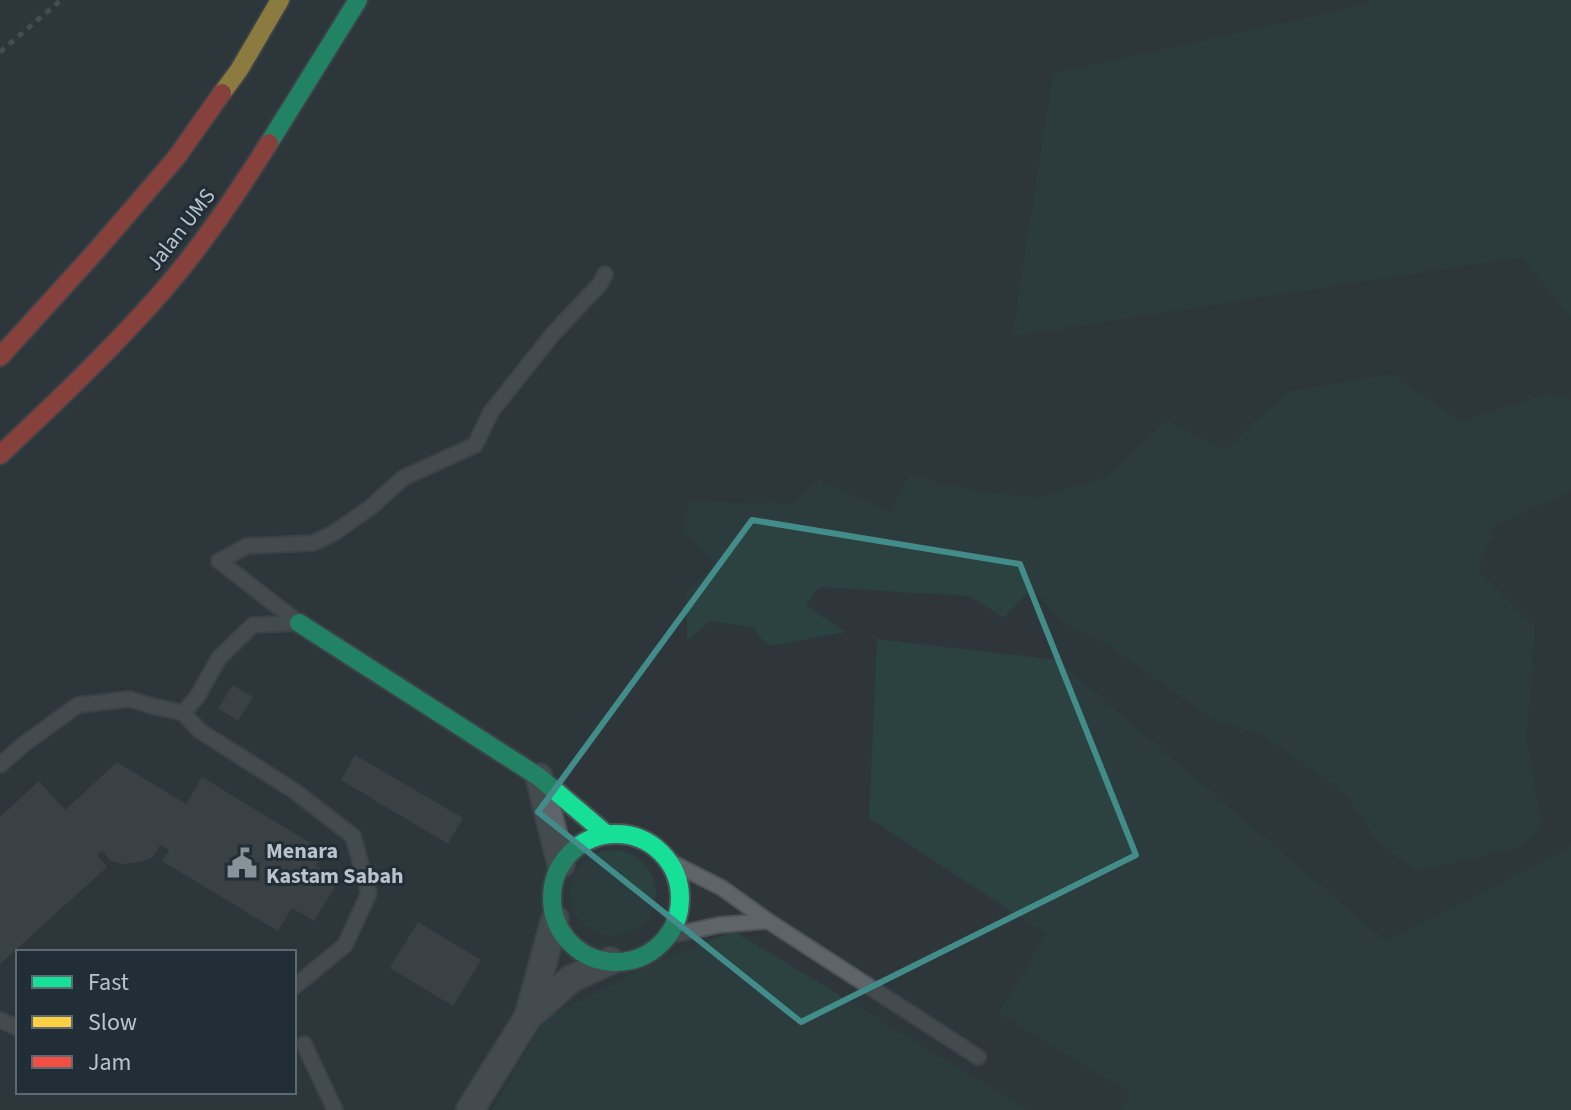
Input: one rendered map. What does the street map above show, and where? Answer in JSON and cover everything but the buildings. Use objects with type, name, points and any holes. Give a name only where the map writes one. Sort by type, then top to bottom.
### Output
[{"type":"main road","points":[[0,357],[176,158],[239,70],[280,0]]},
{"type":"main road","name":"Jalan UMS","points":[[0,455],[72,386],[161,293],[222,216],[358,0]]},
{"type":"main road","points":[[299,623],[539,777],[606,834]]},
{"type":"main road","points":[[606,834],[630,835],[651,844],[669,861],[679,885],[679,912],[668,936],[656,948],[626,961],[592,957],[576,948],[555,919],[552,901],[553,881],[561,864],[580,844],[606,834]]},
{"type":"street","points":[[539,777],[561,864]]},
{"type":"street","points":[[470,1110],[528,1017],[555,919]]},
{"type":"street","points":[[528,1017],[571,979],[610,961]]},
{"type":"lane","points":[[299,623],[219,561],[247,546],[313,543],[334,533],[371,507],[403,478],[475,445],[491,412],[553,334],[600,284],[605,274]]},
{"type":"lane","points":[[183,713],[197,697],[219,658],[253,625],[299,623]]},
{"type":"lane","points":[[0,765],[78,705],[129,699],[183,713],[200,731],[293,790],[353,836],[369,893],[345,945],[296,985]]},
{"type":"lane","points":[[669,861],[722,888],[978,1057]]},
{"type":"lane","points":[[668,936],[719,925],[768,921]]},
{"type":"lane","points":[[304,1044],[335,1110]]},
{"type":"path","points":[[0,52],[61,0]]},
{"type":"highlighted area","points":[[752,520],[1020,564],[1136,855],[801,1022],[538,812]]},
{"type":"green space","points":[[1369,0],[1571,0],[1571,320],[1522,257],[1012,336],[1053,74],[1368,4]]},
{"type":"green space","points":[[1391,374],[1461,422],[1550,393],[1571,399],[1571,491],[1495,526],[1478,572],[1535,626],[1527,739],[1542,830],[1517,847],[1417,871],[1379,843],[1348,797],[1326,779],[1263,735],[1213,719],[1108,645],[1063,623],[1032,588],[1004,618],[969,596],[819,587],[806,605],[846,632],[768,646],[752,627],[710,621],[687,641],[686,592],[716,564],[681,530],[690,501],[792,504],[819,480],[890,512],[909,476],[987,493],[1040,497],[1105,478],[1166,421],[1225,450],[1288,392]]},
{"type":"green space","points":[[877,639],[1057,660],[1385,941],[1571,847],[1571,1110],[1120,1110],[1131,1094],[999,1013],[1046,934],[869,818]]},
{"type":"green space","points":[[613,850],[637,857],[649,869],[656,893],[649,917],[637,929],[613,936],[589,929],[577,917],[570,893],[577,869],[589,857]]},
{"type":"green space","points":[[734,931],[1028,1110],[492,1110],[545,1019],[641,969]]},
{"type":"traffic: fast","points":[[269,143],[358,0]]},
{"type":"traffic: fast","points":[[299,623],[539,777],[606,834]]},
{"type":"traffic: fast","points":[[616,834],[640,839],[661,853],[675,874],[680,898],[675,922],[661,943],[640,957],[616,962],[592,957],[571,943],[557,922],[552,898],[557,874],[571,853],[592,839],[616,834]]},
{"type":"traffic: slow","points":[[222,93],[280,0]]},
{"type":"traffic: jam","points":[[0,357],[176,158],[222,93]]},
{"type":"traffic: jam","points":[[0,455],[103,356],[161,293],[218,220],[269,143]]},
{"type":"place","name":"Menara Kastam Sabah","points":[[242,863]]}]
